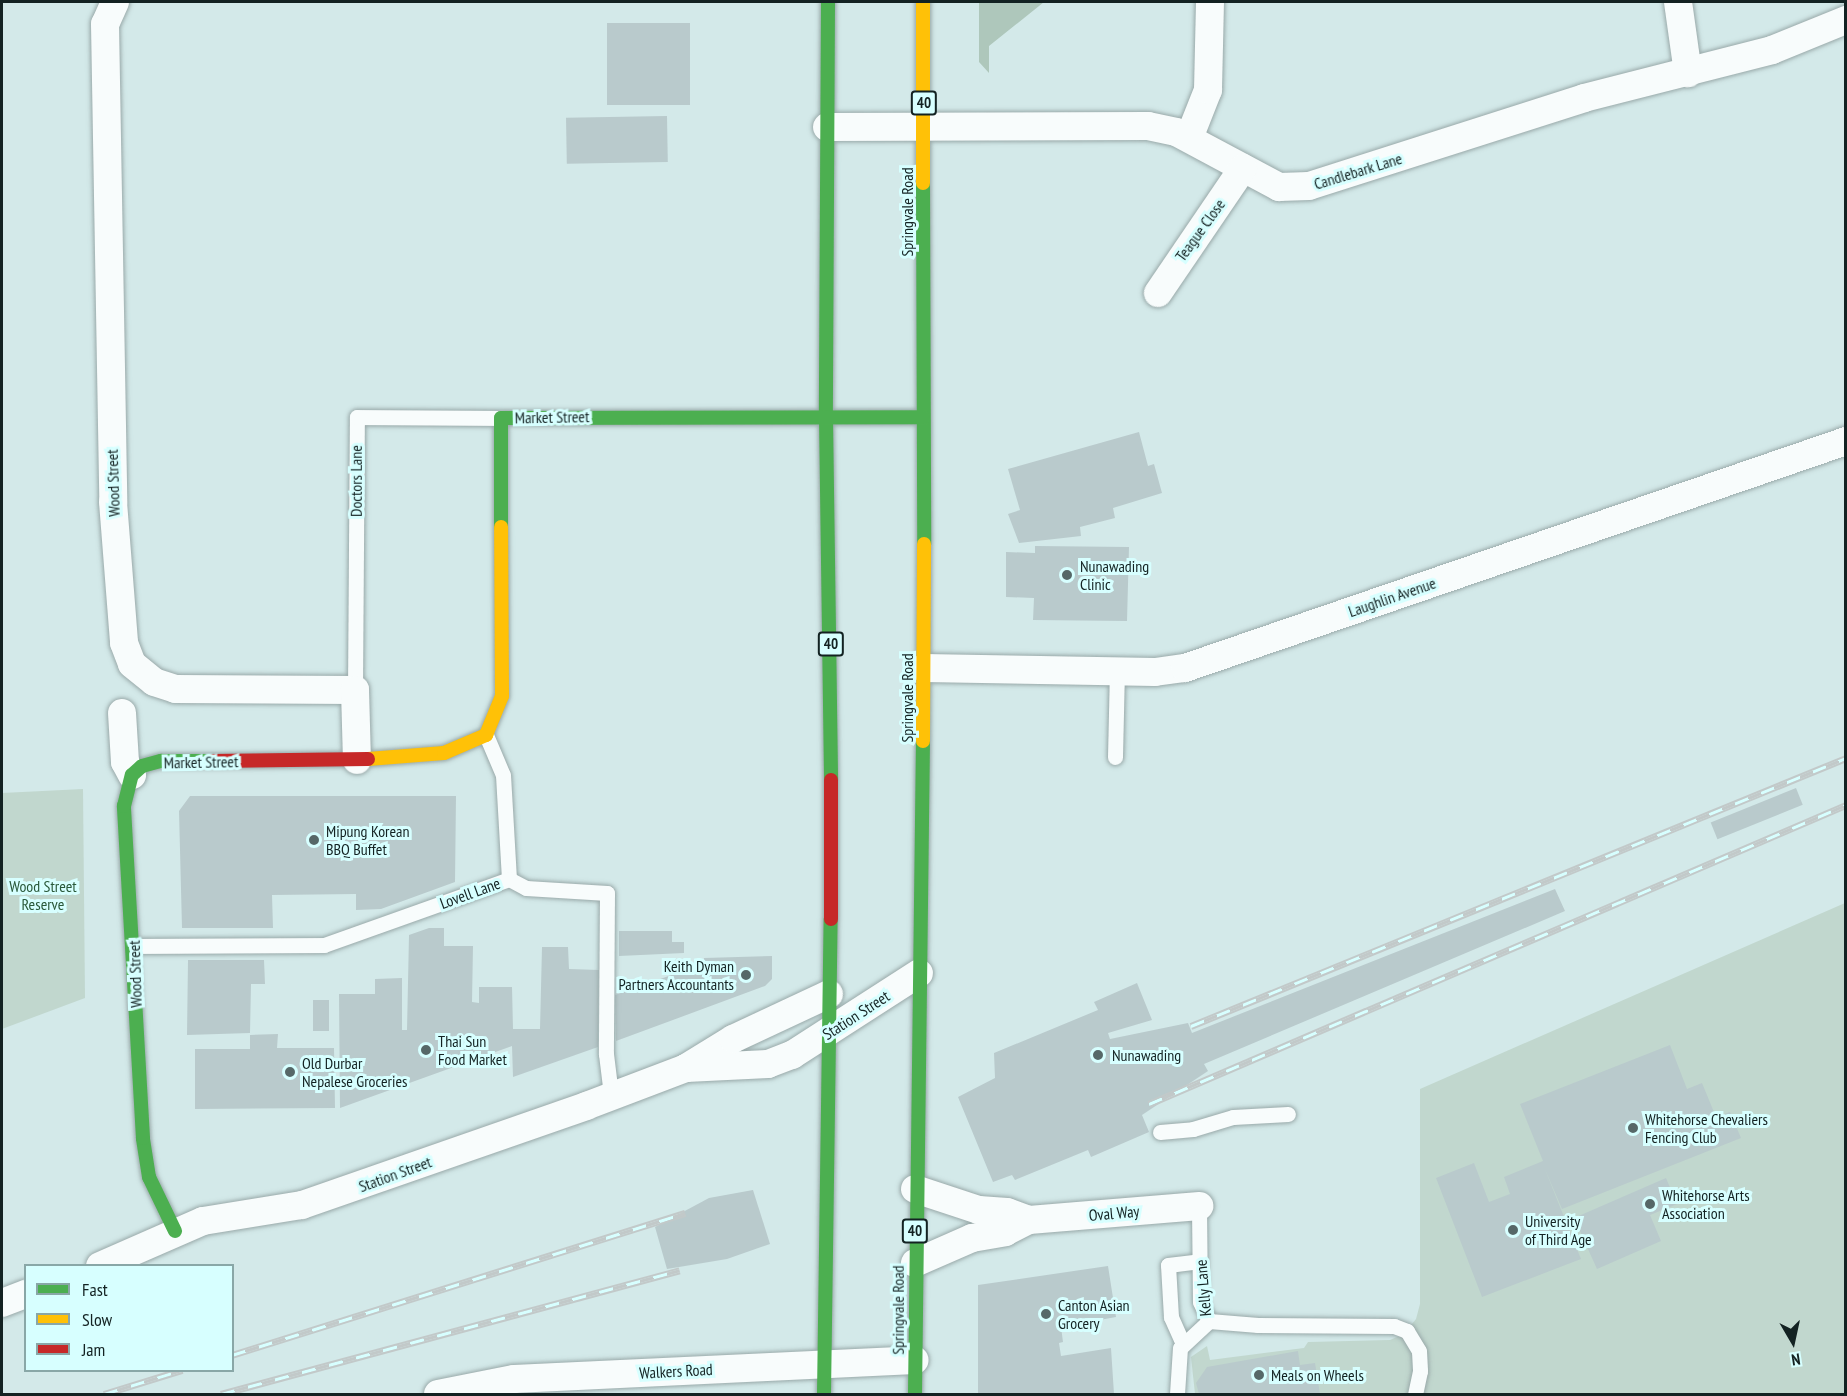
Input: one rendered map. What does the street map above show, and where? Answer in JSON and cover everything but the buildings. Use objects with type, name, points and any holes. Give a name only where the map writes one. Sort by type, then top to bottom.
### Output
[{"type":"main road","name":"40","points":[[824,1395],[832,691],[826,417],[828,2]]},
{"type":"main road","name":"Springvale Road","points":[[915,1395],[915,1189],[924,668],[922,2]]},
{"type":"main road","name":"Market Street","points":[[132,775],[142,766],[160,761],[357,760],[444,753],[486,735],[502,696],[501,418],[922,417]]},
{"type":"main road","name":"Wood Street","points":[[132,775],[124,806],[134,946],[143,1138],[148,1177],[175,1231]]},
{"type":"street","name":"Wood Street","points":[[115,2],[105,24],[105,36],[113,502],[124,643],[132,664],[154,682],[175,689],[355,690]]},
{"type":"street","points":[[1189,138],[1208,90],[1210,2]]},
{"type":"street","points":[[1678,2],[1688,73]]},
{"type":"street","name":"Candlebark Lane","points":[[827,127],[1148,126],[1189,138],[1279,186],[1309,186],[1584,98],[1772,50],[1845,20]]},
{"type":"street","name":"Teague Close","points":[[1158,293],[1244,168]]},
{"type":"street","name":"Laughlin Avenue","points":[[924,668],[1155,672],[1215,659],[1845,441]]},
{"type":"street","points":[[355,690],[357,760]]},
{"type":"street","points":[[122,713],[125,762],[132,775]]},
{"type":"street","name":"Station Street","points":[[686,1068],[768,1064],[792,1055],[919,973]]},
{"type":"street","name":"Station Street","points":[[104,1264],[175,1231],[203,1221],[302,1205],[346,1192],[686,1068],[733,1039],[829,994]]},
{"type":"street","name":"Oval Way","points":[[915,1189],[979,1210],[1007,1212],[1029,1220]]},
{"type":"street","name":"Oval Way","points":[[915,1263],[972,1238],[1005,1232],[1029,1220],[1198,1206]]},
{"type":"street","points":[[2,1303],[24,1295]]},
{"type":"street","name":"Walkers Road","points":[[452,1393],[514,1379],[915,1360]]},
{"type":"lane","name":"Doctors Lane","points":[[355,690],[357,417],[501,418]]},
{"type":"lane","points":[[1115,758],[1117,670]]},
{"type":"lane","points":[[486,735],[503,775],[509,879]]},
{"type":"lane","name":"Lovell Lane","points":[[134,946],[324,945],[509,879],[526,888],[607,893],[606,1053],[611,1095]]},
{"type":"lane","points":[[1160,1132],[1193,1129],[1233,1117],[1288,1114]]},
{"type":"lane","name":"Kelly Lane","points":[[1182,1344],[1209,1321],[1200,1302],[1198,1206]]},
{"type":"lane","points":[[1177,1395],[1176,1358],[1182,1344],[1171,1317],[1168,1265],[1200,1261]]},
{"type":"lane","points":[[1209,1321],[1246,1325],[1394,1326],[1407,1331],[1419,1351],[1420,1371],[1415,1395]]},
{"type":"green space","points":[[979,2],[1044,2],[989,46],[989,73],[979,62]]},
{"type":"green space","name":"Wood Street Reserve","points":[[83,789],[85,998],[2,1029],[2,793]]},
{"type":"green space","points":[[1845,903],[1845,1394],[1195,1394],[1191,1357],[1207,1346],[1210,1360],[1304,1348],[1308,1342],[1390,1340],[1404,1334],[1416,1319],[1420,1304],[1420,1089]]},
{"type":"railway","points":[[1191,1026],[1846,758]]},
{"type":"railway","points":[[1149,1104],[1846,805]]},
{"type":"railway","points":[[234,1354],[685,1213]]},
{"type":"railway","points":[[221,1394],[680,1270]]},
{"type":"railway","points":[[104,1394],[176,1372]]},
{"type":"traffic: fast","points":[[828,2],[826,417],[831,780]]},
{"type":"traffic: fast","points":[[923,183],[924,544]]},
{"type":"traffic: fast","points":[[501,527],[501,418],[923,417]]},
{"type":"traffic: fast","points":[[915,1394],[923,741]]},
{"type":"traffic: fast","points":[[175,1231],[149,1177],[143,1138],[124,806],[132,775],[142,766],[161,761],[213,761]]},
{"type":"traffic: fast","points":[[824,1394],[831,919]]},
{"type":"traffic: slow","points":[[923,2],[923,183]]},
{"type":"traffic: slow","points":[[368,759],[444,753],[486,735],[502,696],[501,527]]},
{"type":"traffic: slow","points":[[923,741],[924,544]]},
{"type":"traffic: jam","points":[[213,761],[368,759]]},
{"type":"traffic: jam","points":[[831,780],[831,919]]},
{"type":"place","name":"Nunawading Clinic","points":[[1067,575]]},
{"type":"place","name":"Mipung Korean BBQ Buffet","points":[[314,840]]},
{"type":"place","name":"Keith Dyman Partners Accountants","points":[[746,975]]},
{"type":"place","name":"Thai Sun Food Market","points":[[426,1050]]},
{"type":"place","name":"Nunawading","points":[[1098,1055]]},
{"type":"place","name":"Old Durbar Nepalese Groceries","points":[[290,1072]]},
{"type":"place","name":"Whitehorse Chevaliers Fencing Club","points":[[1633,1128]]},
{"type":"place","name":"Whitehorse Arts Association","points":[[1650,1204]]},
{"type":"place","name":"University of Third Age","points":[[1513,1230]]},
{"type":"place","name":"Canton Asian Grocery","points":[[1046,1314]]},
{"type":"place","name":"Meals on Wheels","points":[[1259,1375]]}]
